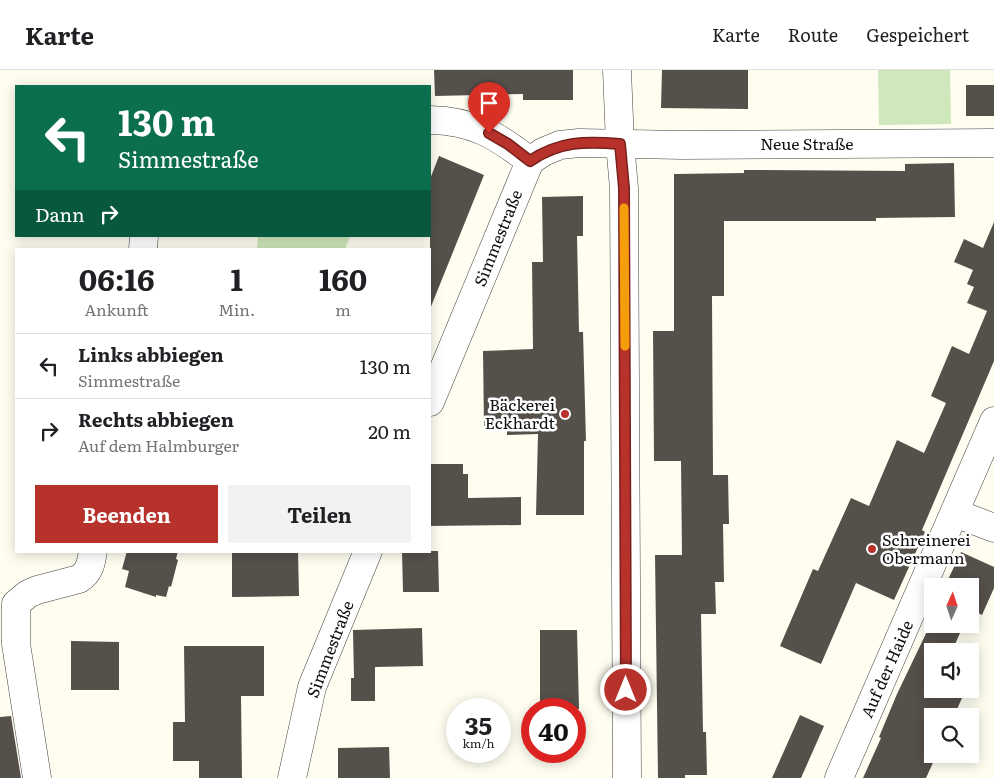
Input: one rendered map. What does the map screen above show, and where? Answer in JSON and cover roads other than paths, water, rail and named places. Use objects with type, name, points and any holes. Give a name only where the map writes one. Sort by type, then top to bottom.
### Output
[{"type":"street","points":[[616,70],[624,188],[627,778]]},
{"type":"street","points":[[431,120],[467,124],[489,133],[508,144],[530,161],[543,152],[560,145],[594,142],[620,144]]},
{"type":"street","name":"Neue Straße","points":[[620,144],[994,143]]},
{"type":"street","name":"Simmestraße","points":[[431,400],[530,161]]},
{"type":"street","name":"Auf der Haide","points":[[839,778],[994,421]]},
{"type":"street","points":[[955,513],[994,528]]},
{"type":"street","points":[[36,778],[16,644],[16,604],[28,594],[79,579],[90,569],[93,553]]},
{"type":"street","name":"Simmestraße","points":[[292,778],[312,687],[367,553]]},
{"type":"place","name":"Bäckerei Eckhardt","points":[[565,414]]},
{"type":"place","name":"Schreinerei Obermann","points":[[872,549]]}]
